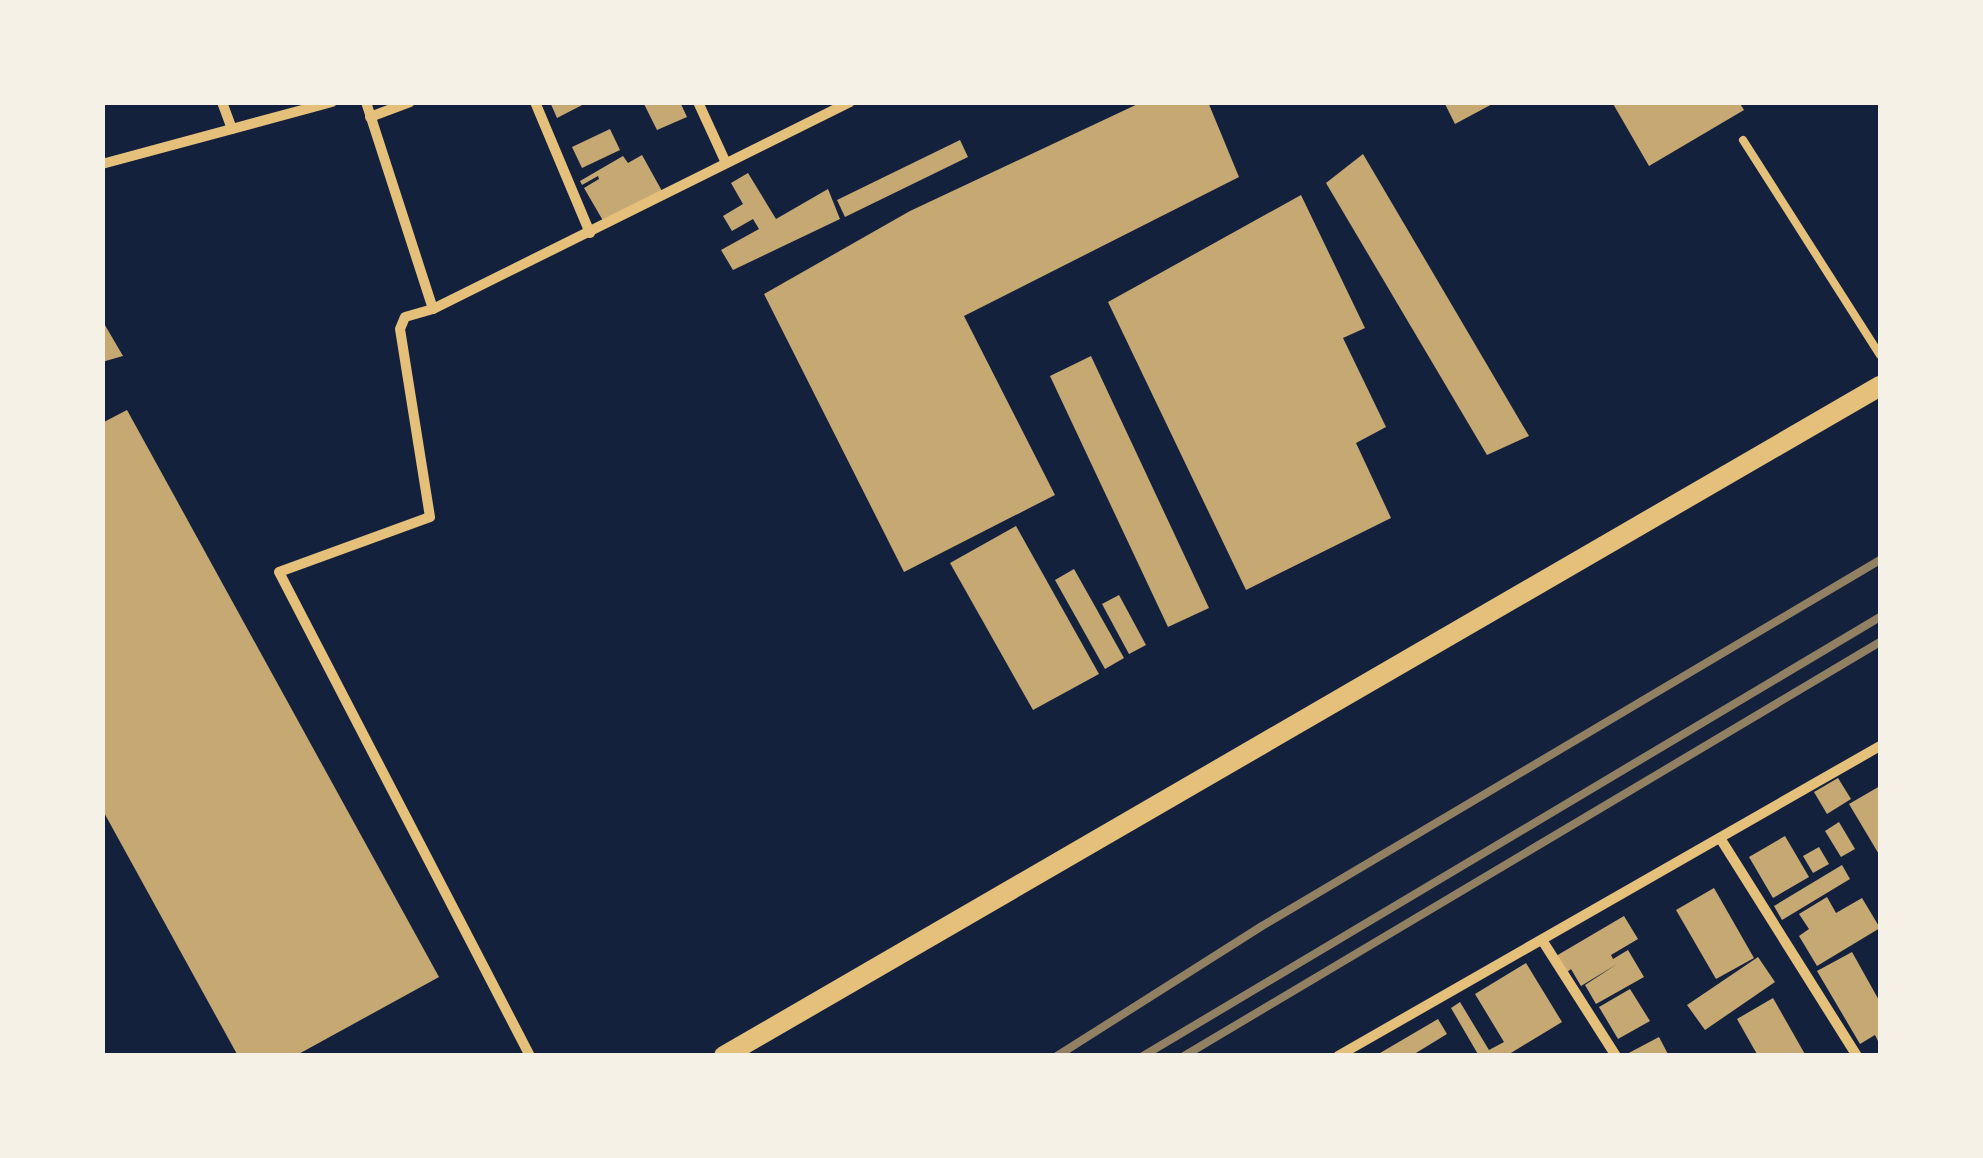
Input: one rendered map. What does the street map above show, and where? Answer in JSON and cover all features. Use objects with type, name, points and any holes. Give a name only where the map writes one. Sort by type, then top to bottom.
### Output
[{"type":"main road","points":[[724,1056],[1880,386]]},
{"type":"street","points":[[222,102],[232,129]]},
{"type":"street","points":[[102,164],[332,102]]},
{"type":"street","points":[[366,102],[433,309]]},
{"type":"street","points":[[370,117],[410,102]]},
{"type":"street","points":[[534,102],[590,232]]},
{"type":"street","points":[[698,102],[726,163]]},
{"type":"street","points":[[530,1056],[279,572],[430,517],[400,329],[404,317],[433,309],[850,102]]},
{"type":"street","points":[[1338,1056],[1359,1050],[1880,746]]},
{"type":"street","points":[[1720,838],[1857,1056]]},
{"type":"street","points":[[1542,940],[1616,1056]]},
{"type":"lane","points":[[1743,140],[1880,355]]},
{"type":"building","points":[[550,102],[588,102],[557,118]]},
{"type":"building","points":[[643,102],[680,102],[687,117],[657,130]]},
{"type":"building","points":[[1142,102],[1208,102],[1239,177],[964,316],[1055,495],[904,572],[764,294],[910,211]]},
{"type":"building","points":[[1444,102],[1496,102],[1455,124]]},
{"type":"building","points":[[1612,102],[1739,102],[1744,110],[1649,166]]},
{"type":"building","points":[[610,129],[620,150],[582,168],[572,147]]},
{"type":"building","points":[[960,140],[968,157],[845,217],[837,200]]},
{"type":"building","points":[[1363,154],[1529,436],[1487,455],[1326,183]]},
{"type":"building","points":[[642,155],[662,191],[605,224],[584,188],[598,176],[582,185],[580,181],[623,156],[628,163]]},
{"type":"building","points":[[748,173],[776,219],[828,189],[840,219],[733,270],[721,250],[759,229],[753,219],[732,231],[723,216],[743,204],[731,183]]},
{"type":"building","points":[[1301,195],[1365,328],[1343,338],[1386,427],[1356,443],[1391,518],[1246,590],[1108,302]]},
{"type":"building","points":[[102,320],[123,356],[102,362]]},
{"type":"building","points":[[1091,356],[1209,608],[1168,627],[1050,376]]},
{"type":"building","points":[[127,410],[439,977],[295,1056],[238,1056],[102,809],[102,423]]},
{"type":"building","points":[[1016,526],[1099,674],[1033,710],[950,563]]},
{"type":"building","points":[[1074,569],[1124,658],[1105,669],[1055,580]]},
{"type":"building","points":[[1119,595],[1146,645],[1129,654],[1102,604]]},
{"type":"building","points":[[1838,778],[1851,799],[1827,814],[1814,792]]},
{"type":"building","points":[[1880,786],[1880,856],[1849,804]]},
{"type":"building","points":[[1839,822],[1855,849],[1841,857],[1825,831]]},
{"type":"building","points":[[1785,836],[1809,877],[1773,898],[1749,857]]},
{"type":"building","points":[[1819,847],[1829,864],[1813,873],[1803,856]]},
{"type":"building","points":[[1842,865],[1850,879],[1782,920],[1774,906]]},
{"type":"building","points":[[1714,888],[1754,958],[1716,979],[1676,910]]},
{"type":"building","points":[[1827,897],[1836,913],[1862,898],[1880,928],[1817,966],[1799,936],[1809,929],[1799,914]]},
{"type":"building","points":[[1624,916],[1638,939],[1611,955],[1613,959],[1628,950],[1644,977],[1596,1004],[1585,985],[1617,964],[1581,986],[1571,969],[1566,973],[1556,956]]},
{"type":"building","points":[[1852,952],[1880,1002],[1880,1045],[1875,1035],[1860,1044],[1817,971]]},
{"type":"building","points":[[1758,957],[1775,982],[1705,1030],[1687,1005]]},
{"type":"building","points":[[1526,963],[1562,1022],[1506,1056],[1479,1056],[1451,1008],[1460,1002],[1489,1050],[1504,1042],[1475,994]]},
{"type":"building","points":[[1630,989],[1650,1021],[1618,1039],[1599,1007]]},
{"type":"building","points":[[1773,998],[1806,1056],[1758,1056],[1737,1019]]},
{"type":"building","points":[[1438,1019],[1447,1034],[1411,1056],[1381,1056],[1380,1053]]},
{"type":"building","points":[[1659,1037],[1669,1056],[1623,1056]]},
{"type":"railway","points":[[1057,1056],[1262,926],[1880,560]]},
{"type":"railway","points":[[1143,1056],[1880,617]]},
{"type":"railway","points":[[1184,1056],[1880,642]]}]
